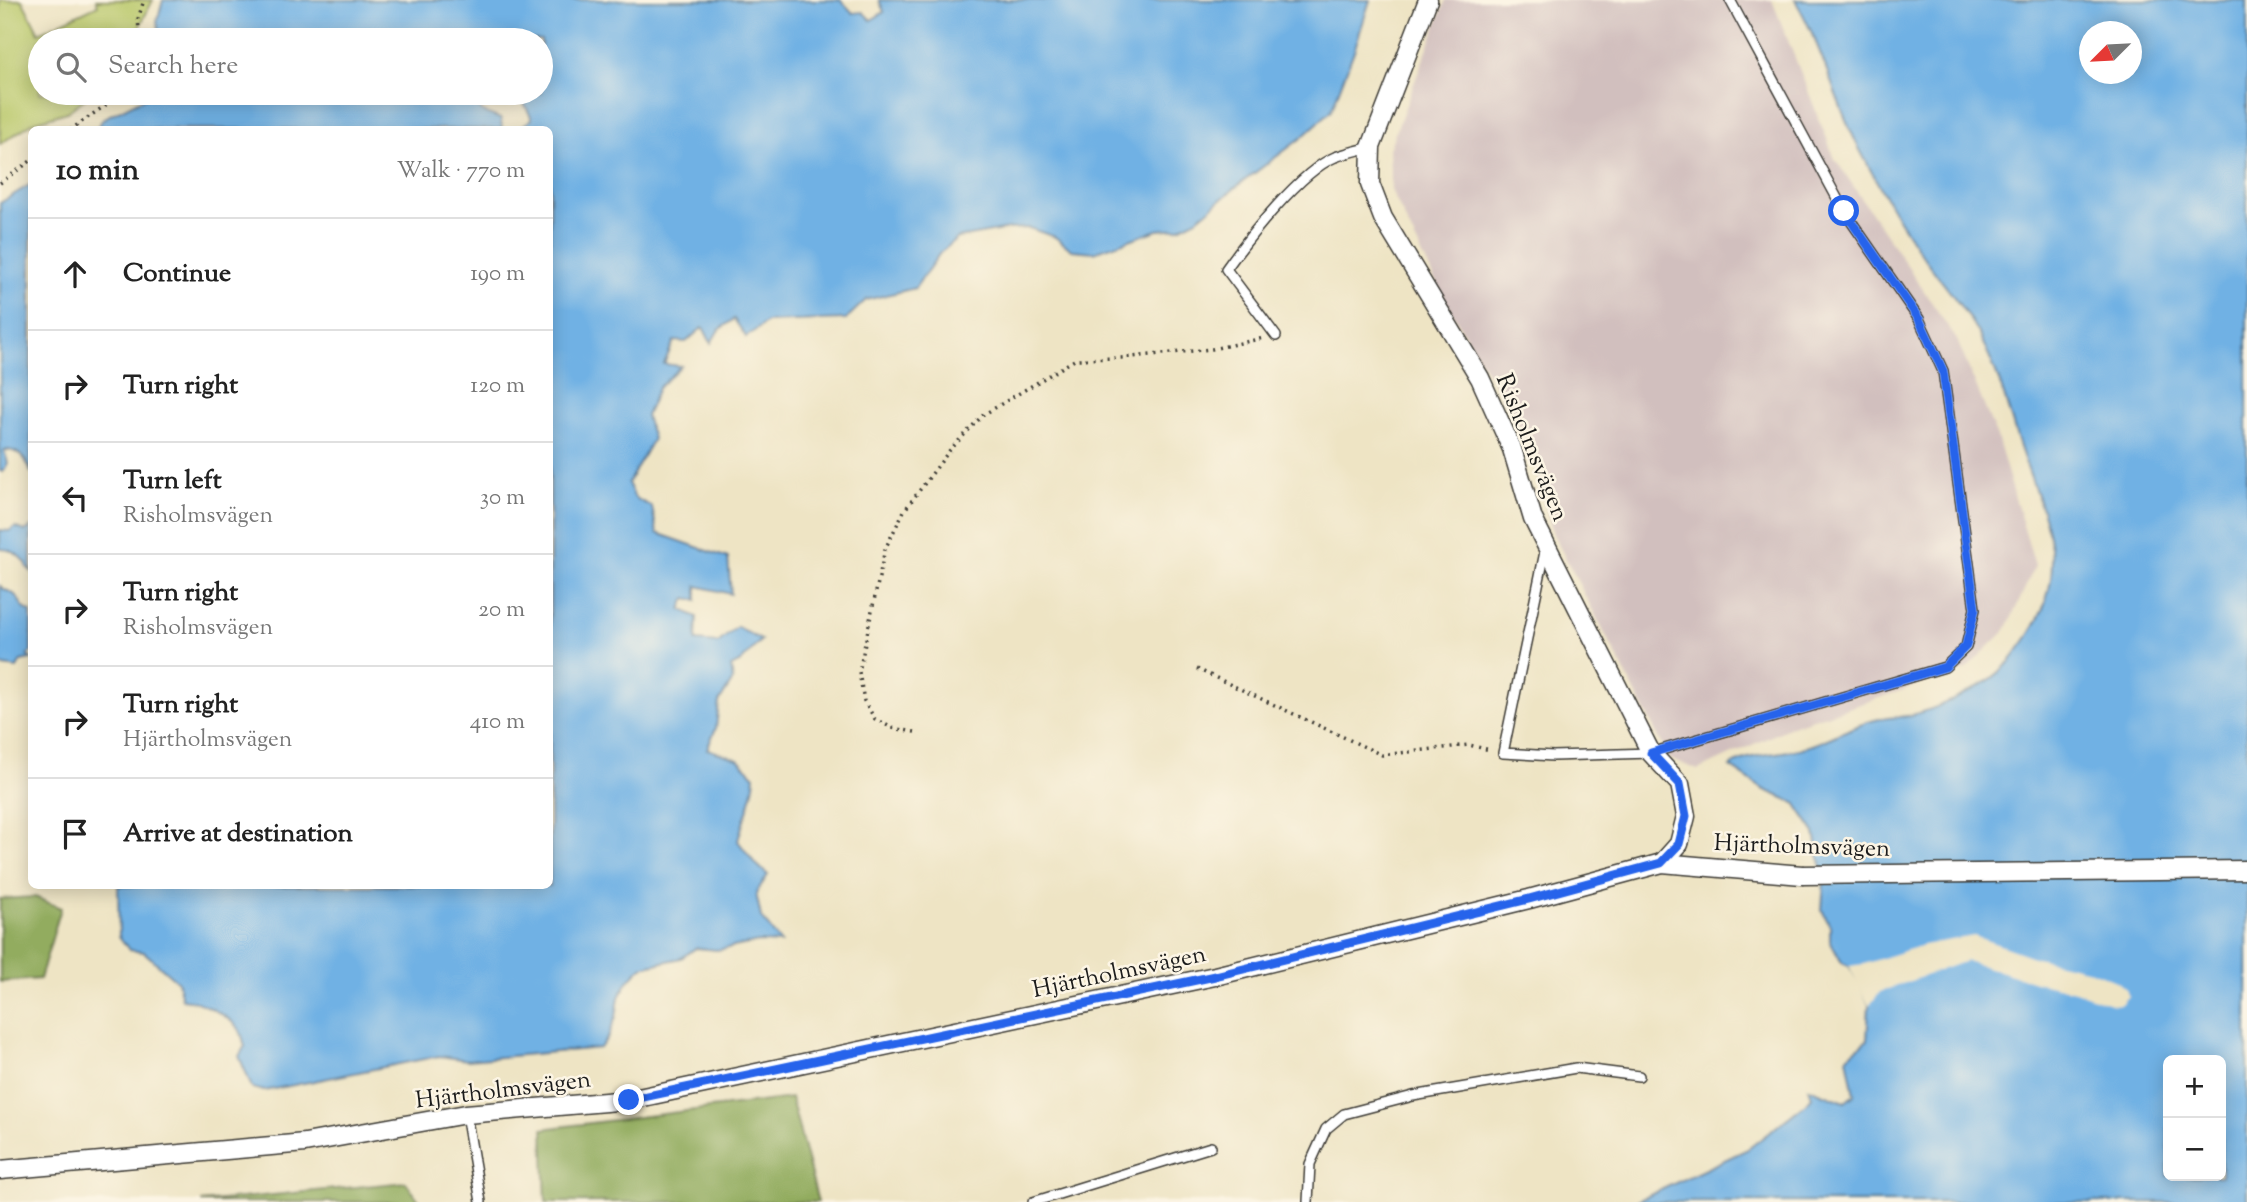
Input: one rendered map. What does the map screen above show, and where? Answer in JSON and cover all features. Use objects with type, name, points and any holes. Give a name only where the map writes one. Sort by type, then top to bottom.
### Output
[{"type":"street","name":"Risholmsvägen","points":[[1428,0],[1371,147],[1370,184],[1383,218],[1480,378],[1512,449],[1533,519],[1651,753],[1680,784],[1686,816],[1679,844],[1661,863]]},
{"type":"street","name":"Hjärtholmsvägen","points":[[0,1170],[305,1143],[466,1114],[642,1097],[1215,976],[1529,899],[1661,863],[1802,875],[2247,870]]},
{"type":"lane","points":[[1546,545],[1503,752],[1553,757],[1651,753],[1945,667],[1966,646],[1975,609],[1943,371],[1919,319],[1844,211],[1730,0]]},
{"type":"lane","points":[[1276,336],[1226,269],[1247,239],[1305,178],[1333,158],[1371,147]]},
{"type":"lane","points":[[1308,1202],[1310,1164],[1326,1129],[1343,1114],[1413,1097],[1576,1068],[1639,1076]]},
{"type":"lane","points":[[466,1114],[481,1199]]},
{"type":"lane","points":[[1033,1202],[1211,1147]]},
{"type":"path","points":[[139,28],[138,19],[144,0]]},
{"type":"path","points":[[76,126],[106,105]]},
{"type":"path","points":[[0,183],[28,163]]},
{"type":"path","points":[[915,732],[892,728],[875,719],[864,701],[859,671],[885,549],[904,511],[949,451],[983,415],[1043,376],[1076,359],[1121,359],[1212,349],[1276,336]]},
{"type":"path","points":[[1198,670],[1382,755],[1469,745],[1503,752]]},
{"type":"shaded area","points":[[1446,0],[1772,0],[1835,159],[1957,340],[1997,437],[2035,566],[2006,630],[1965,670],[1795,725],[1698,770],[1670,759],[1553,534],[1527,440],[1445,301],[1391,190],[1389,149]]},
{"type":"green space","points":[[0,0],[22,0],[36,28],[28,28],[28,105],[77,105],[67,112],[34,122],[0,144]]},
{"type":"green space","points":[[96,0],[153,0],[139,28],[50,28],[98,5]]},
{"type":"green space","points":[[35,897],[61,908],[40,979],[0,982],[0,899]]},
{"type":"green space","points":[[791,1098],[818,1202],[546,1202],[543,1129]]},
{"type":"green space","points":[[406,1182],[420,1202],[201,1202]]},
{"type":"water","points":[[163,0],[841,0],[853,13],[863,12],[871,20],[884,12],[879,0],[1370,0],[1331,111],[1300,139],[1197,219],[1179,228],[1158,230],[1094,252],[1072,250],[1055,237],[1029,228],[958,238],[940,253],[915,288],[866,300],[846,319],[767,322],[746,337],[734,319],[718,331],[711,343],[703,327],[686,342],[674,341],[664,364],[681,366],[658,388],[646,416],[653,439],[628,483],[635,498],[652,507],[657,533],[728,558],[731,594],[697,586],[697,600],[686,598],[681,609],[697,617],[696,641],[718,643],[737,627],[761,640],[741,662],[731,667],[733,680],[719,702],[716,728],[707,749],[738,759],[755,776],[753,793],[738,841],[768,875],[756,893],[761,917],[781,943],[759,942],[717,950],[696,948],[681,958],[642,967],[629,980],[619,997],[616,1017],[600,1048],[468,1060],[439,1056],[264,1091],[252,1088],[239,1056],[245,1046],[240,1031],[234,1024],[205,1005],[182,999],[178,982],[144,952],[129,950],[119,936],[118,889],[553,889],[553,126],[522,126],[532,119],[525,105],[553,105],[553,28],[158,28],[157,22]]},
{"type":"water","points":[[1795,0],[2247,0],[2247,1202],[1635,1202],[1748,1149],[1808,1102],[1812,1097],[1809,1088],[1845,1102],[1854,1095],[1847,1057],[1867,1040],[1869,1005],[1860,984],[1849,966],[1842,963],[1830,941],[1830,926],[1822,910],[1824,880],[1815,833],[1795,803],[1763,789],[1730,767],[1755,756],[1806,747],[1875,720],[1922,712],[1971,691],[2000,671],[2020,649],[2042,611],[2050,586],[2052,562],[2044,516],[1989,355],[1968,317],[1913,242],[1872,173],[1843,113]]},
{"type":"water","points":[[130,105],[477,105],[483,112],[501,119],[502,126],[98,126],[104,118]]},
{"type":"water","points":[[28,186],[28,466],[22,456],[14,451],[4,450],[8,463],[3,472],[0,471],[0,203]]},
{"type":"water","points":[[15,527],[25,531],[28,529],[28,568],[15,553],[0,549],[0,530],[9,531]]},
{"type":"water","points":[[0,586],[13,593],[28,610],[28,660],[21,661],[17,668],[3,666],[0,662]]},
{"type":"pier","points":[[1974,936],[2036,958],[2086,969],[2118,982],[2126,989],[2128,996],[2121,1004],[2113,1005],[2075,991],[1966,961],[1880,992],[1869,1006],[1849,966],[1864,964],[1923,945]]},
{"type":"route","points":[[629,1100],[1215,976],[1529,899],[1661,863],[1679,844],[1686,816],[1680,784],[1651,753],[1945,667],[1966,646],[1975,609],[1943,371],[1919,319],[1844,211]]}]
